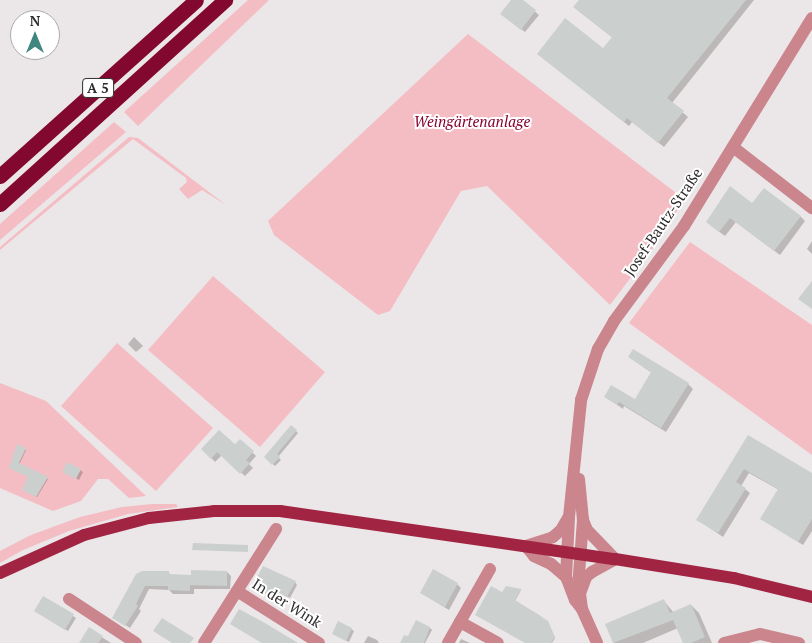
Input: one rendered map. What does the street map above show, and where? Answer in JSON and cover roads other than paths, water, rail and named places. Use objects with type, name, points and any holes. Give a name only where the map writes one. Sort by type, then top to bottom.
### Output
[{"type":"highway","name":"A 5","points":[[0,176],[196,0]]},
{"type":"highway","name":"A 5","points":[[0,204],[226,0]]},
{"type":"main road","points":[[0,572],[84,535],[149,518],[214,510],[280,510],[734,578],[812,597]]},
{"type":"street","name":"Josef-Bautz-Straße","points":[[582,609],[569,517],[577,457],[581,400],[598,349],[614,321],[684,226],[812,18]]},
{"type":"street","points":[[732,147],[812,208]]},
{"type":"street","name":"Josef-Bautz-Straße","points":[[577,457],[583,520],[587,530],[615,559]]},
{"type":"street","points":[[566,577],[551,564],[534,556],[526,546],[553,537],[561,530],[569,517]]},
{"type":"street","name":"Josef-Bautz-Straße","points":[[583,520],[575,553],[566,577],[575,600],[582,609],[597,643]]},
{"type":"street","points":[[204,643],[276,529]]},
{"type":"street","points":[[580,593],[586,577],[600,566],[615,559]]},
{"type":"street","points":[[448,643],[490,569]]},
{"type":"street","name":"In der Wink","points":[[237,591],[319,643]]},
{"type":"street","points":[[70,599],[136,643]]},
{"type":"street","points":[[460,622],[498,643]]},
{"type":"street","points":[[724,643],[760,634],[799,643]]},
{"type":"park label","name":"Weingärtenanlage","points":[[472,122]]}]
